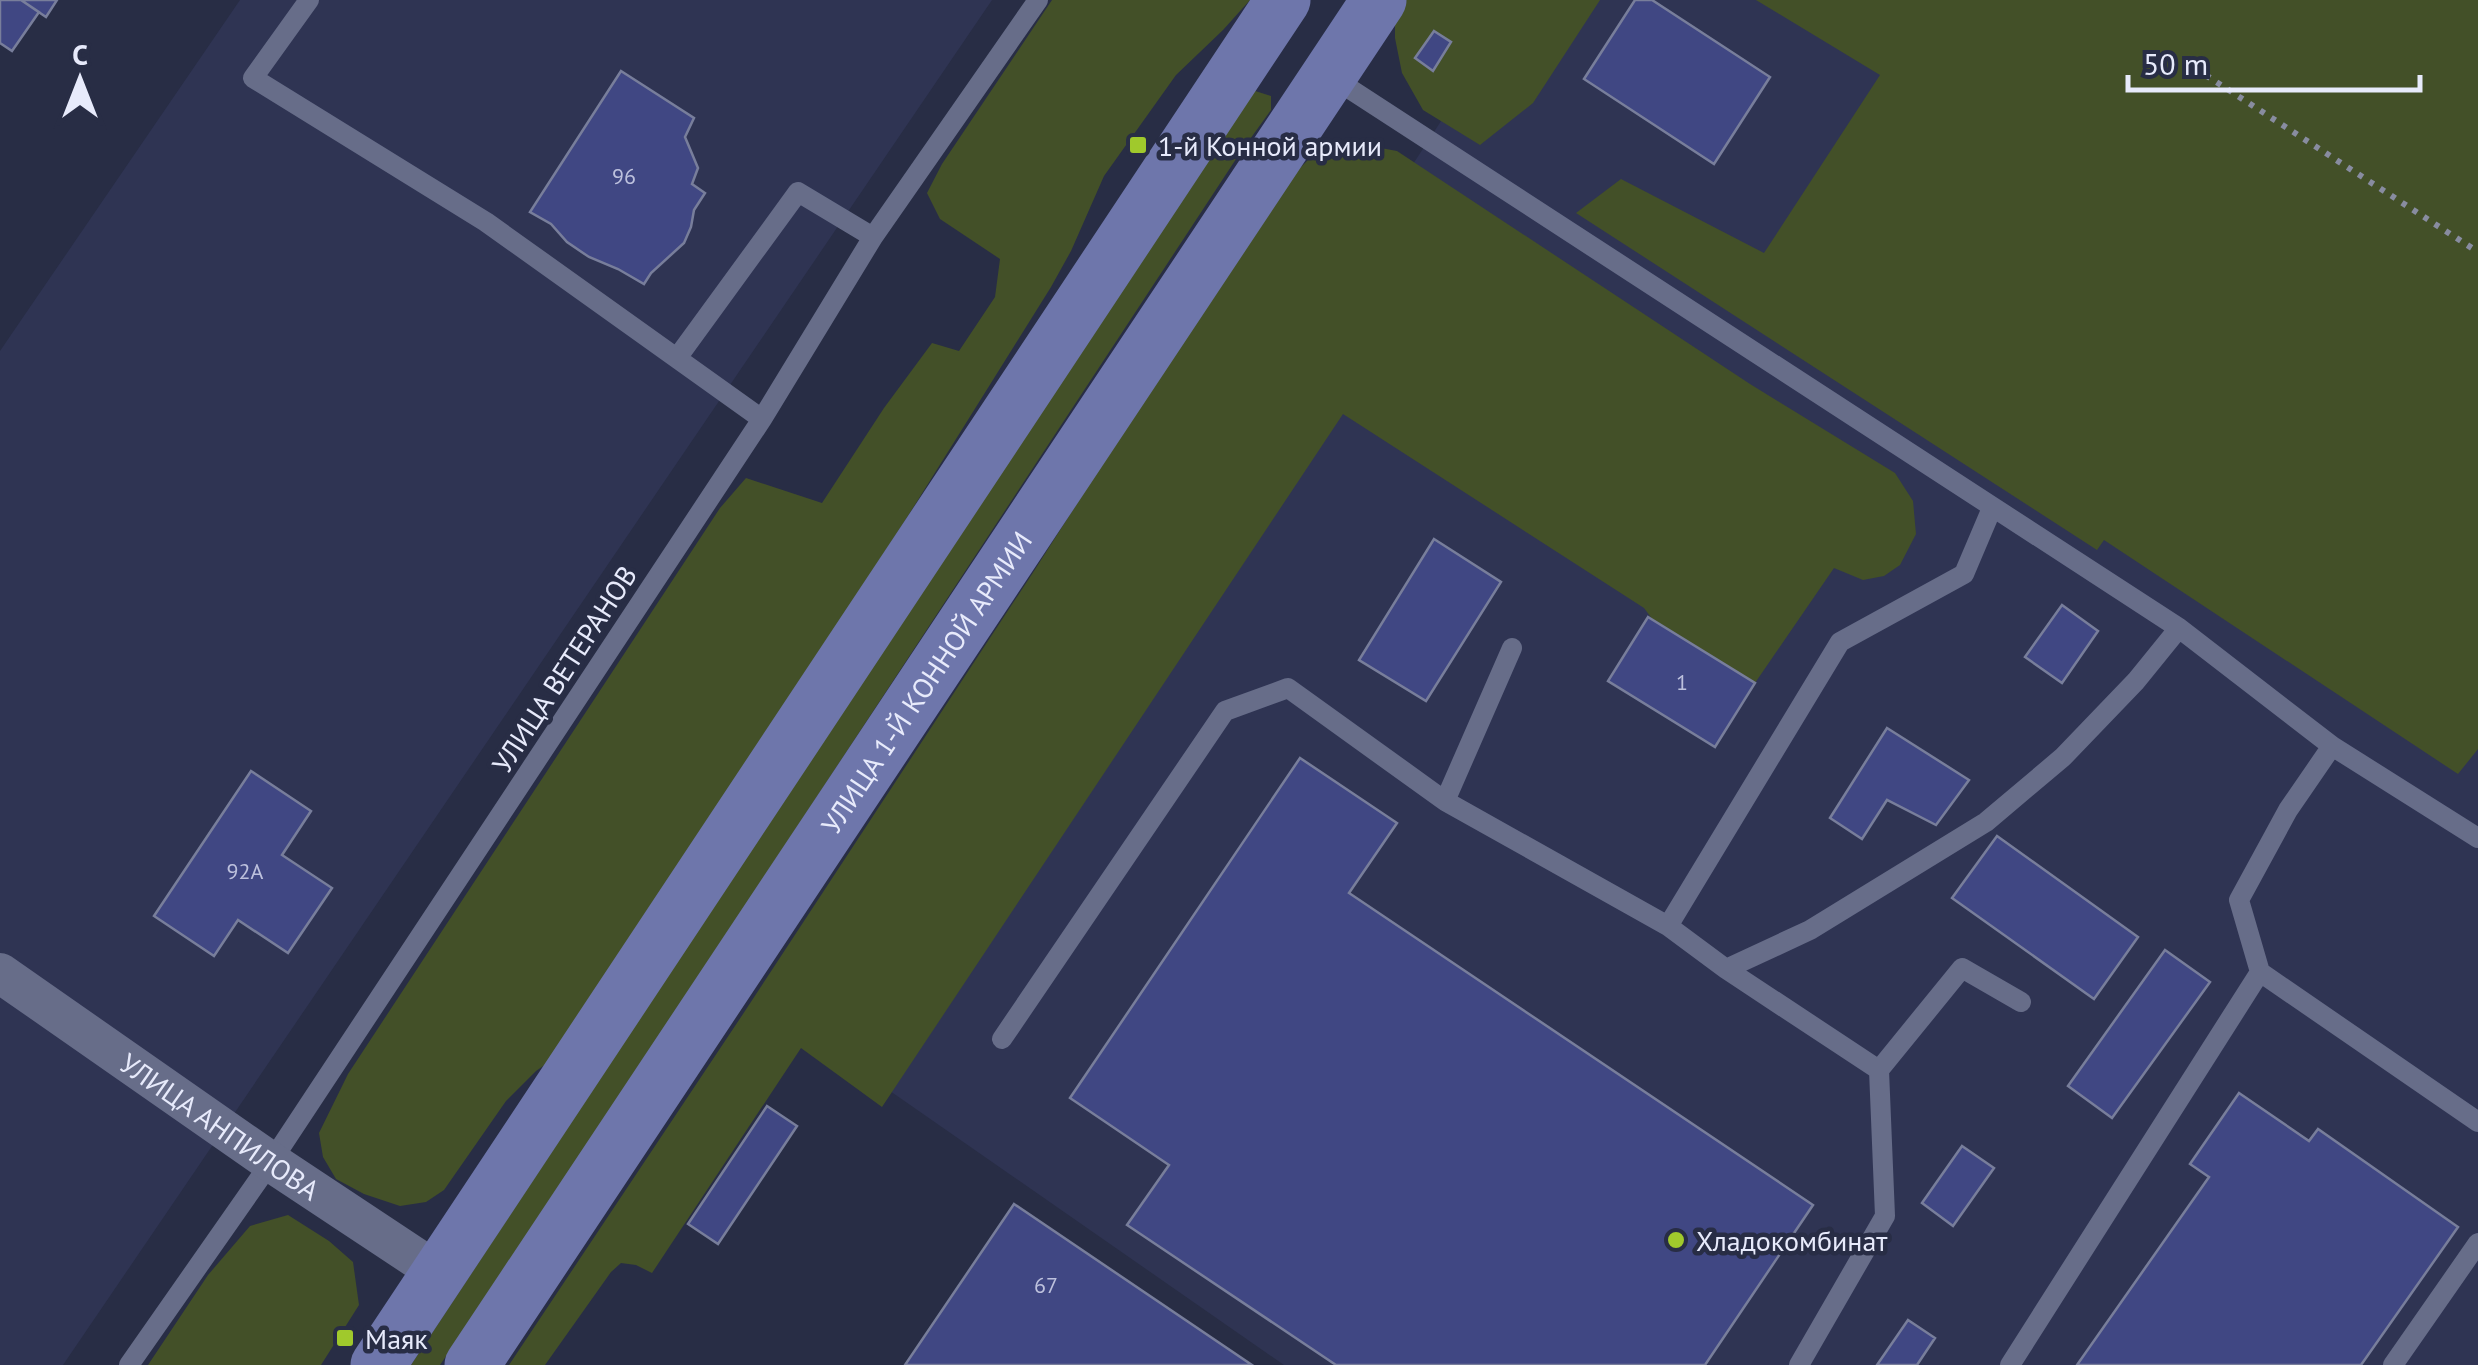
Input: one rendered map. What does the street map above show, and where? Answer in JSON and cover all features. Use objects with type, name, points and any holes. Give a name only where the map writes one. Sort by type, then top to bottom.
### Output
[{"type":"main road","name":"УЛИЦА 1-Й КОННОЙ АРМИИ","points":[[472,1365],[1379,0]]},
{"type":"main road","points":[[378,1365],[1272,16],[1328,75]]},
{"type":"street","name":"УЛИЦА АНПИЛОВА","points":[[0,973],[270,1162],[440,1274]]},
{"type":"lane","points":[[309,0],[253,78],[486,222],[762,419]]},
{"type":"lane","name":"УЛИЦА ВЕТЕРАНОВ","points":[[129,1365],[270,1162],[762,419],[874,237],[1038,0]]},
{"type":"lane","points":[[1328,75],[2180,628],[2332,746],[2478,838]]},
{"type":"lane","points":[[677,358],[798,192],[874,237]]},
{"type":"lane","points":[[1668,926],[1840,642],[1964,574],[1992,508]]},
{"type":"lane","points":[[1726,969],[1810,930],[1986,822],[2063,757],[2136,681],[2180,628]]},
{"type":"lane","points":[[1445,801],[1512,648]]},
{"type":"lane","points":[[1002,1038],[1225,712],[1288,688],[1445,801],[1668,926],[1879,1070]]},
{"type":"lane","points":[[2332,746],[2288,810],[2239,900],[2260,972],[2478,1122]]},
{"type":"lane","points":[[1799,1365],[1885,1216],[1879,1070],[1962,968],[2021,1002]]},
{"type":"lane","points":[[2010,1365],[2260,972]]},
{"type":"lane","points":[[2394,1365],[2478,1243]]},
{"type":"path","points":[[2184,61],[2478,252]]},
{"type":"shaded area","points":[[240,0],[992,0],[63,1365],[0,1365],[0,351]]},
{"type":"shaded area","name":"Хладокомбинат","points":[[1520,0],[2478,0],[2478,1365],[1284,1365],[834,1052]]},
{"type":"green space","points":[[1052,0],[1250,0],[1176,75],[1104,176],[1051,287],[906,519],[559,1055],[506,1101],[444,1190],[426,1202],[400,1206],[336,1179],[323,1157],[319,1133],[348,1074],[720,508],[746,478],[822,503],[932,343],[959,351],[995,297],[1000,259],[940,219],[927,193],[942,164]]},
{"type":"green space","points":[[1406,0],[1600,0],[1533,103],[1480,145],[1423,110],[1402,73],[1395,20]]},
{"type":"green space","points":[[1756,0],[2478,0],[2478,749],[2458,774],[2104,540],[2097,550],[1576,213],[1621,179],[1764,253],[1880,75]]},
{"type":"green space","points":[[1252,90],[1271,96],[1271,110],[517,1253],[440,1365],[411,1365]]},
{"type":"green space","points":[[1370,146],[1397,151],[1750,384],[1895,473],[1913,501],[1916,534],[1900,565],[1884,576],[1863,580],[1834,568],[1755,683],[1653,620],[1644,608],[1343,414],[882,1107],[801,1048],[652,1273],[621,1263],[545,1365],[509,1365],[1034,571],[1250,232],[1293,175],[1316,152]]},
{"type":"green space","points":[[288,1215],[353,1262],[359,1305],[321,1365],[148,1365],[208,1275],[250,1226]]},
{"type":"building","points":[[0,0],[21,0],[39,12],[12,51],[0,43]]},
{"type":"building","points":[[21,0],[57,0],[46,17]]},
{"type":"building","points":[[1635,0],[1652,0],[1770,77],[1714,164],[1584,79]]},
{"type":"building","points":[[1434,31],[1451,42],[1433,71],[1415,58]]},
{"type":"building","points":[[621,71],[694,118],[685,137],[698,168],[692,184],[705,193],[694,210],[684,243],[644,284],[589,257],[567,242],[551,224],[530,212]]},
{"type":"building","points":[[1434,539],[1501,582],[1426,701],[1359,660]]},
{"type":"building","points":[[2062,605],[2098,631],[2062,683],[2025,657]]},
{"type":"building","points":[[1648,617],[1755,683],[1715,747],[1608,681]]},
{"type":"building","points":[[1887,728],[1969,780],[1936,825],[1887,800],[1862,839],[1830,818]]},
{"type":"building","points":[[1300,758],[1397,823],[1349,893],[1813,1205],[1705,1365],[1336,1365],[1127,1225],[1169,1165],[1070,1098]]},
{"type":"building","points":[[251,771],[311,811],[282,855],[332,888],[288,953],[238,920],[214,956],[154,916]]},
{"type":"building","points":[[1997,836],[2138,937],[2094,999],[1952,898]]},
{"type":"building","points":[[2165,950],[2210,982],[2112,1118],[2068,1086]]},
{"type":"building","points":[[2239,1093],[2309,1141],[2318,1129],[2458,1227],[2361,1365],[2077,1365],[2209,1177],[2190,1164]]},
{"type":"building","points":[[767,1106],[797,1126],[718,1244],[688,1224]]},
{"type":"building","points":[[1962,1146],[1994,1168],[1953,1226],[1922,1203]]},
{"type":"building","points":[[1014,1204],[1252,1365],[905,1365]]},
{"type":"building","points":[[1908,1320],[1935,1338],[1917,1365],[1877,1365]]},
{"type":"place","name":"1-й Конной армии","points":[[1138,145]]},
{"type":"place","name":"Хладокомбинат","points":[[1676,1240]]},
{"type":"place","name":"Маяк","points":[[345,1338]]}]
